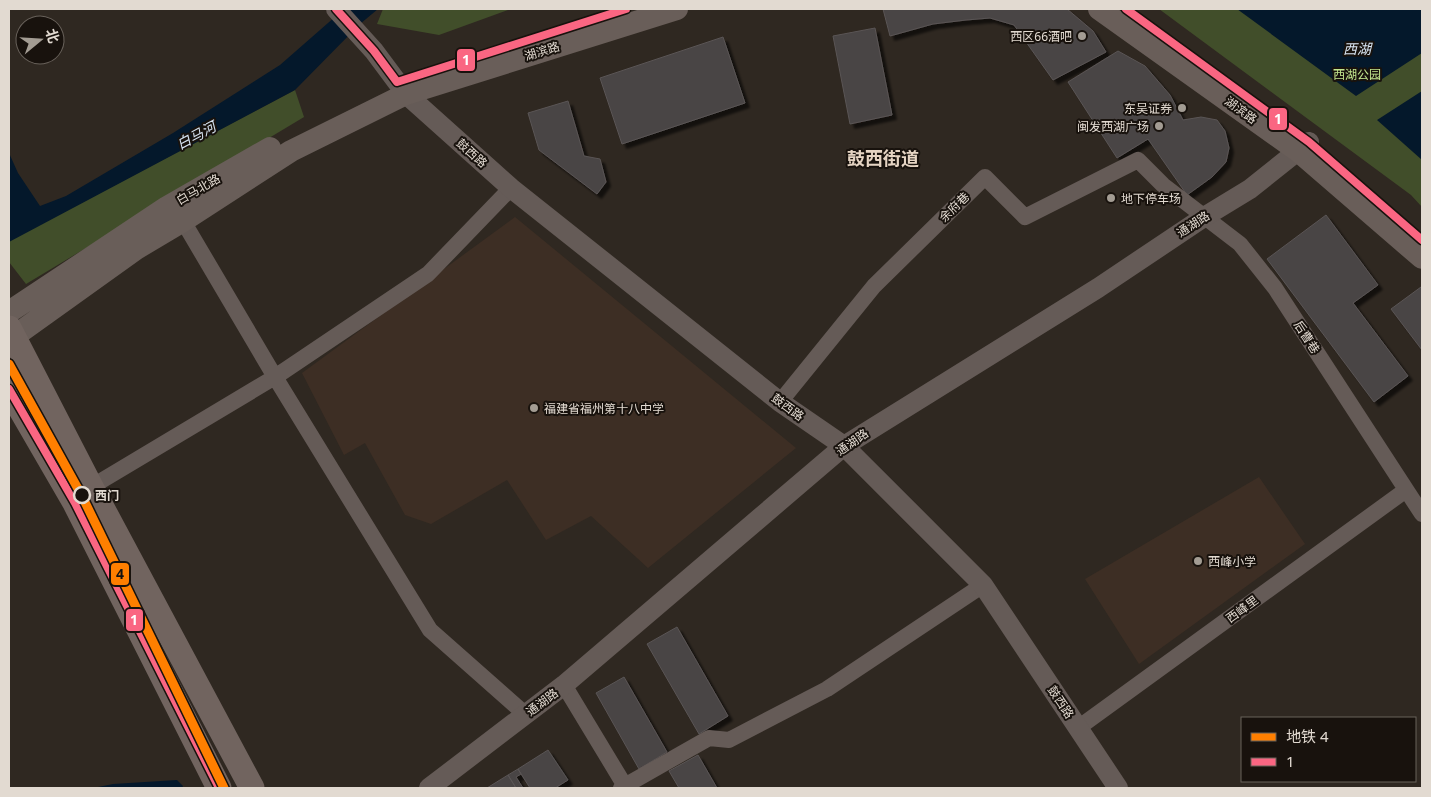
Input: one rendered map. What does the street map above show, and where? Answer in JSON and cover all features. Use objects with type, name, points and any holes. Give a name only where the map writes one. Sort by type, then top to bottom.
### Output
[{"type":"main road","name":"湖滨路","points":[[401,88],[626,9]]},
{"type":"main road","name":"湖滨路","points":[[401,88],[677,9]]},
{"type":"main road","name":"湖滨路","points":[[1099,9],[1304,146],[1422,258]]},
{"type":"main road","name":"湖滨路","points":[[1126,9],[1304,146],[1422,240]]},
{"type":"main road","points":[[252,788],[10,335],[136,249],[183,221],[291,150],[401,88]]},
{"type":"main road","name":"白马北路","points":[[9,312],[167,207],[289,136],[401,88]]},
{"type":"main road","points":[[9,389],[75,503],[219,788]]},
{"type":"street","name":"鼓西路","points":[[336,9],[374,51],[401,88],[511,188],[780,402],[844,446],[983,585],[1118,788]]},
{"type":"street","name":"通湖路","points":[[429,788],[564,685],[844,446],[1098,288],[1204,217],[1250,189],[1304,146]]},
{"type":"street","name":"余府巷","points":[[780,402],[874,286],[985,178],[1025,217],[1138,160],[1163,185]]},
{"type":"street","name":"后曹巷","points":[[1163,185],[1240,244],[1275,288],[1422,514]]},
{"type":"street","points":[[91,487],[275,377],[428,274],[511,188]]},
{"type":"street","points":[[183,221],[275,377],[430,630],[525,714]]},
{"type":"street","name":"西峰里","points":[[1078,728],[1406,490]]},
{"type":"street","points":[[564,685],[623,787],[709,738],[729,740],[827,689],[983,585]]},
{"type":"shaded area","name":"福建省福州第十八中学","points":[[515,217],[796,448],[648,568],[591,516],[546,540],[507,480],[431,524],[405,515],[365,443],[344,455],[302,373]]},
{"type":"shaded area","name":"西峰小学","points":[[1259,477],[1305,544],[1139,664],[1085,579]]},
{"type":"green space","points":[[383,9],[511,9],[439,35],[377,24]]},
{"type":"green space","name":"西湖公园","points":[[1159,9],[1422,9],[1422,207],[1411,195]]},
{"type":"green space","points":[[295,90],[304,117],[26,284],[9,262],[9,241]]},
{"type":"water","name":"白马河","points":[[344,9],[378,9],[360,24],[295,90],[9,242],[9,153],[18,173],[40,206],[66,196],[173,133],[280,65]]},
{"type":"water","name":"西湖","points":[[1237,9],[1422,9],[1422,53],[1356,96]]},
{"type":"water","points":[[1422,91],[1422,160],[1377,120]]},
{"type":"water","points":[[177,780],[183,786],[182,788],[93,788],[113,784]]},
{"type":"building","points":[[883,9],[1067,9],[1093,31],[1106,52],[1053,80],[1014,25],[990,18],[966,20],[933,24],[890,36]]},
{"type":"building","points":[[875,28],[892,115],[850,124],[833,36]]},
{"type":"building","points":[[723,37],[745,103],[622,144],[600,78]]},
{"type":"building","name":"闽发西湖广场","points":[[1118,51],[1145,66],[1170,95],[1183,120],[1201,117],[1217,120],[1225,131],[1229,148],[1226,162],[1212,177],[1187,195],[1148,139],[1117,158],[1068,82]]},
{"type":"building","points":[[568,101],[584,156],[600,159],[606,182],[597,194],[539,150],[528,113]]},
{"type":"building","points":[[1326,215],[1378,285],[1353,303],[1408,376],[1374,402],[1267,259]]},
{"type":"building","points":[[1422,288],[1422,350],[1391,309]]},
{"type":"building","points":[[677,627],[728,716],[699,734],[647,644]]},
{"type":"building","points":[[624,677],[667,752],[639,769],[596,693]]},
{"type":"building","points":[[548,750],[568,780],[555,788],[530,788],[518,769]]},
{"type":"building","points":[[698,755],[717,788],[679,788],[669,771]]},
{"type":"building","points":[[518,769],[521,774],[516,777],[523,788],[516,788],[508,775]]},
{"type":"building","points":[[508,775],[516,788],[487,788]]},
{"type":"metro line","name":"4","points":[[9,364],[82,496],[224,788]]},
{"type":"transit line","name":"1","points":[[336,9],[374,51],[397,82],[626,9]]},
{"type":"transit line","name":"1","points":[[1126,9],[1309,142],[1422,240]]},
{"type":"transit line","name":"1","points":[[9,389],[75,503],[219,788]]},
{"type":"place","name":"西区66酒吧","points":[[1082,36]]},
{"type":"place","name":"东吴证券","points":[[1182,108]]},
{"type":"place","name":"闽发西湖广场","points":[[1159,126]]},
{"type":"place","name":"地下停车场","points":[[1111,198]]},
{"type":"place","name":"福建省福州第十八中学","points":[[534,408]]},
{"type":"place","name":"西门","points":[[82,495]]},
{"type":"place","name":"西峰小学","points":[[1198,561]]},
{"type":"district","name":"鼓西街道","points":[[883,158]]}]
